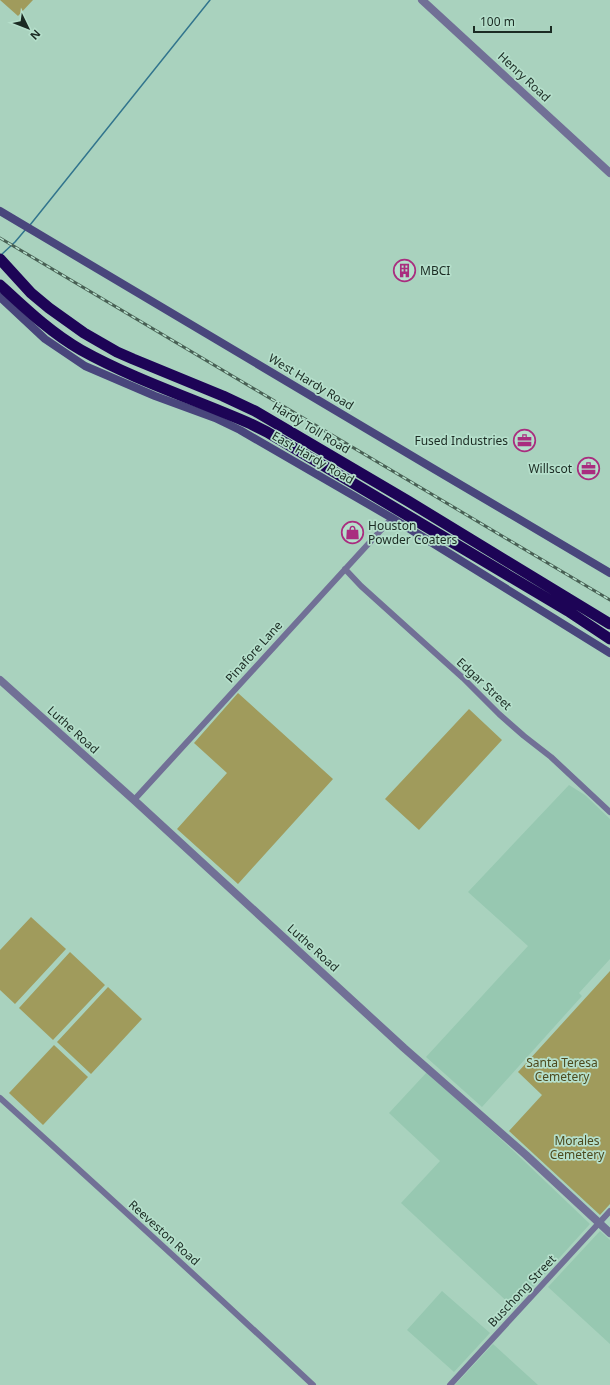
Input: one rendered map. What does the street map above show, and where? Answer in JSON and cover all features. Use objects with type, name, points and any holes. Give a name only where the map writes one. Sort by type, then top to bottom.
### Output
[{"type":"highway","name":"Hardy Toll Road","points":[[0,259],[31,293],[49,308],[100,343],[133,359],[255,411],[408,501],[610,624]]},
{"type":"highway","points":[[1,290],[48,327],[80,349],[123,370],[267,432],[568,611],[610,639]]},
{"type":"main road","name":"West Hardy Road","points":[[0,211],[610,573]]},
{"type":"main road","name":"East Hardy Road","points":[[1,290],[45,340],[85,366],[155,396],[215,418],[240,430],[392,518],[610,653]]},
{"type":"street","name":"Henry Road","points":[[422,0],[610,173]]},
{"type":"street","name":"Pinafore Lane","points":[[134,800],[392,518]]},
{"type":"street","name":"Edgar Street","points":[[345,568],[361,586],[463,678],[499,714],[551,757],[610,812]]},
{"type":"street","name":"Luthe Road","points":[[0,680],[134,800],[356,1004],[526,1155],[610,1234]]},
{"type":"street","name":"Reeveston Road","points":[[0,1098],[313,1385]]},
{"type":"street","name":"Buschong Street","points":[[450,1385],[610,1211]]},
{"type":"shaded area","points":[[569,785],[585,795],[610,819],[610,959],[579,993],[582,996],[482,1107],[426,1057],[528,946],[468,892]]},
{"type":"shaded area","points":[[427,1072],[505,1143],[590,1224],[514,1308],[401,1203],[440,1161],[389,1113]]},
{"type":"shaded area","points":[[600,1231],[610,1240],[610,1344],[548,1287]]},
{"type":"shaded area","points":[[442,1291],[490,1333],[454,1372],[407,1330]]},
{"type":"shaded area","points":[[493,1344],[538,1385],[455,1385]]},
{"type":"green space","points":[[0,0],[33,0],[18,16]]},
{"type":"green space","points":[[238,693],[333,779],[238,884],[177,829],[227,773],[194,743]]},
{"type":"green space","points":[[469,709],[502,740],[419,830],[385,799]]},
{"type":"green space","points":[[31,917],[66,949],[15,1004],[0,990],[0,950]]},
{"type":"green space","points":[[70,952],[105,985],[53,1040],[19,1008]]},
{"type":"green space","points":[[610,971],[610,1204],[600,1215],[509,1131],[542,1095],[518,1072]]},
{"type":"green space","points":[[108,987],[142,1019],[91,1074],[57,1042]]},
{"type":"green space","points":[[54,1045],[88,1077],[43,1125],[9,1093]]},
{"type":"waterway","points":[[30,225],[210,0]]},
{"type":"waterway","points":[[1,255],[26,229]]},
{"type":"railway","points":[[0,238],[610,600]]},
{"type":"place","name":"MBCI","points":[[405,271]]},
{"type":"place","name":"Fused Industries","points":[[524,441]]},
{"type":"place","name":"Willscot","points":[[588,469]]},
{"type":"place","name":"Houston Powder Coaters","points":[[353,533]]},
{"type":"park label","name":"Santa Teresa Cemetery","points":[[562,1070]]},
{"type":"park label","name":"Morales Cemetery","points":[[577,1148]]}]
